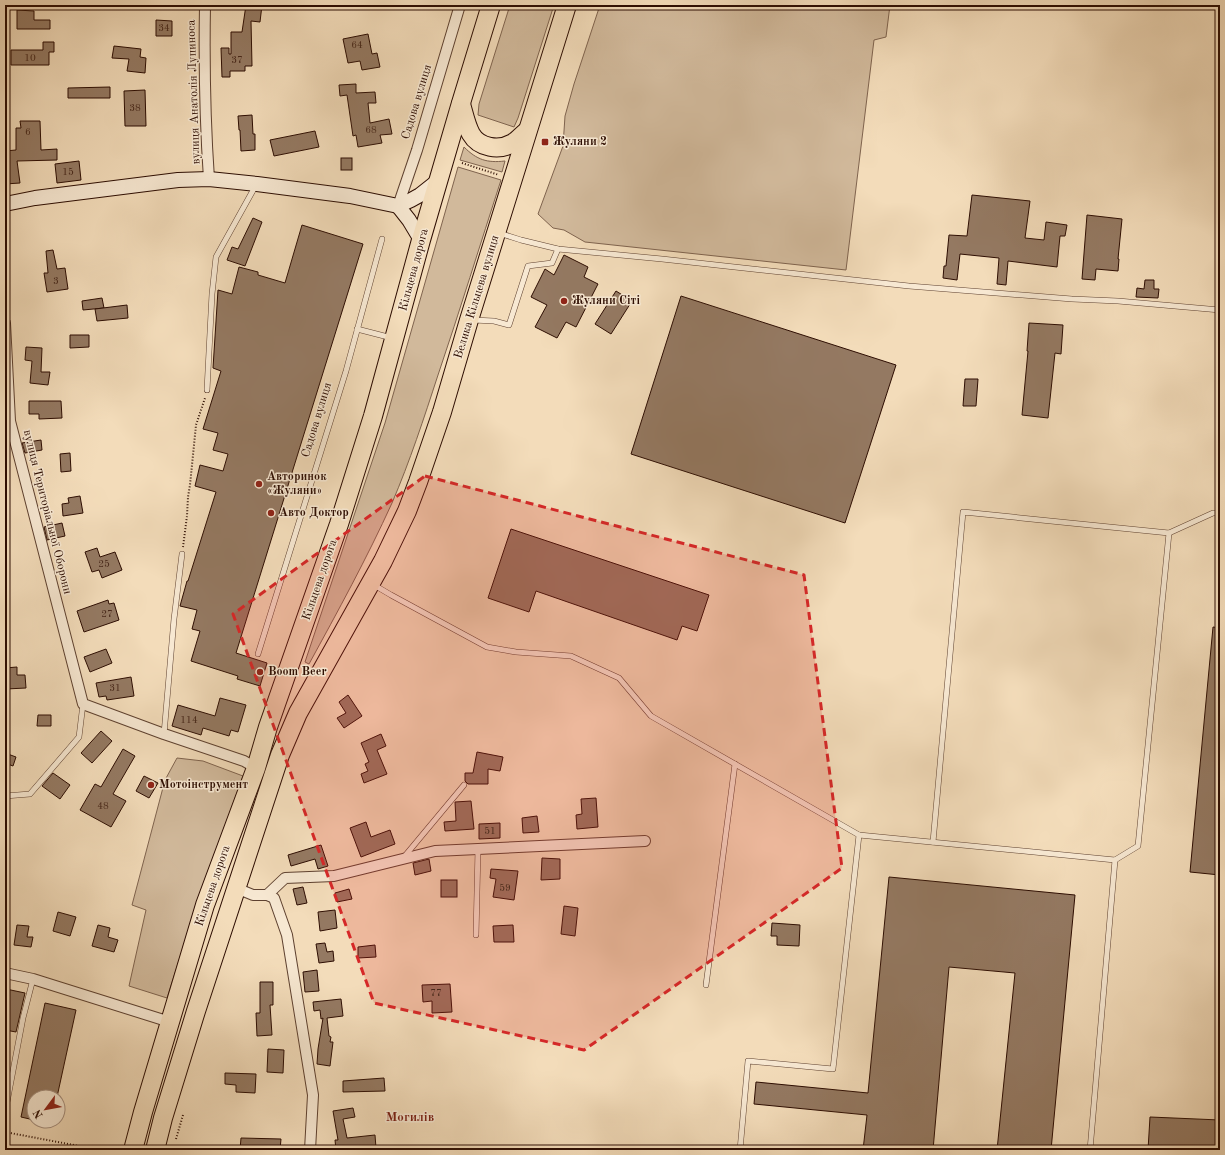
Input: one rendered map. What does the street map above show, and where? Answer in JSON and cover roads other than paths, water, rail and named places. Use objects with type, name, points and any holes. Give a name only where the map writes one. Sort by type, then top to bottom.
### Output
[{"type":"highway","name":"Кільцева дорога","points":[[133,1150],[205,905],[256,768],[268,727],[339,524],[373,416],[421,240],[491,5]]},
{"type":"highway","name":"Велика Кільцева вулиця","points":[[372,583],[392,543],[418,482],[442,412],[527,131],[567,5]]},
{"type":"highway","points":[[461,103],[467,126],[472,136],[483,145],[498,148],[506,146],[514,142],[527,131]]},
{"type":"highway","name":"Кільцева дорога","points":[[155,1150],[193,1018],[280,755],[298,713],[323,666],[372,583]]},
{"type":"street","name":"вулиця Анатолія Лупиноса","points":[[205,5],[204,52],[206,134],[210,179]]},
{"type":"street","name":"Садова вулиця","points":[[398,206],[460,5]]},
{"type":"street","points":[[5,204],[35,198],[178,180],[210,179],[350,196],[398,206],[411,200],[439,180]]},
{"type":"street","points":[[398,206],[409,220],[421,240]]},
{"type":"street","name":"вулиця Територіальної Оборони","points":[[5,323],[10,421],[83,704]]},
{"type":"street","points":[[83,704],[164,734],[244,761],[256,768]]},
{"type":"street","points":[[267,896],[285,878],[334,876],[435,851],[644,841]]},
{"type":"street","points":[[236,888],[253,894],[274,898],[287,935],[313,1095],[310,1150]]},
{"type":"street","points":[[5,973],[33,979],[170,1022]]},
{"type":"lane","points":[[207,390],[212,294],[216,257],[257,184]]},
{"type":"lane","points":[[496,232],[558,249],[909,286],[1220,310]]},
{"type":"lane","name":"Садова вулиця","points":[[258,654],[346,371],[382,239]]},
{"type":"lane","points":[[469,320],[494,321],[509,325],[528,266],[552,263],[558,249]]},
{"type":"lane","points":[[357,329],[395,339]]},
{"type":"lane","points":[[933,842],[963,512],[1169,532],[1213,513],[1220,513]]},
{"type":"lane","points":[[372,583],[391,595],[487,647],[516,652],[571,656],[619,678],[651,716],[859,835],[1115,860],[1138,846],[1169,532]]},
{"type":"lane","points":[[164,734],[174,619],[182,554]]},
{"type":"lane","name":"вулиця Територіальної Оборони","points":[[5,796],[30,794],[78,737],[83,704]]},
{"type":"lane","points":[[706,985],[735,764]]},
{"type":"lane","points":[[402,859],[464,785]]},
{"type":"lane","points":[[740,1150],[748,1061],[834,1069],[859,835]]},
{"type":"lane","points":[[476,935],[478,849]]},
{"type":"lane","points":[[1090,1150],[1115,860]]},
{"type":"lane","points":[[5,1113],[23,1018],[33,979]]},
{"type":"place","name":"Жуляни 2","points":[[545,142]]},
{"type":"place","name":"Жуляни Сіті","points":[[564,301]]},
{"type":"place","name":"Авторинок «Жуляни»","points":[[259,484]]},
{"type":"place","name":"Авто Доктор","points":[[271,513]]},
{"type":"place","name":"Boom Beer","points":[[260,672]]},
{"type":"place","name":"Мотоінструмент","points":[[151,785]]},
{"type":"district","name":"Могилів","points":[[410,1117]]}]
